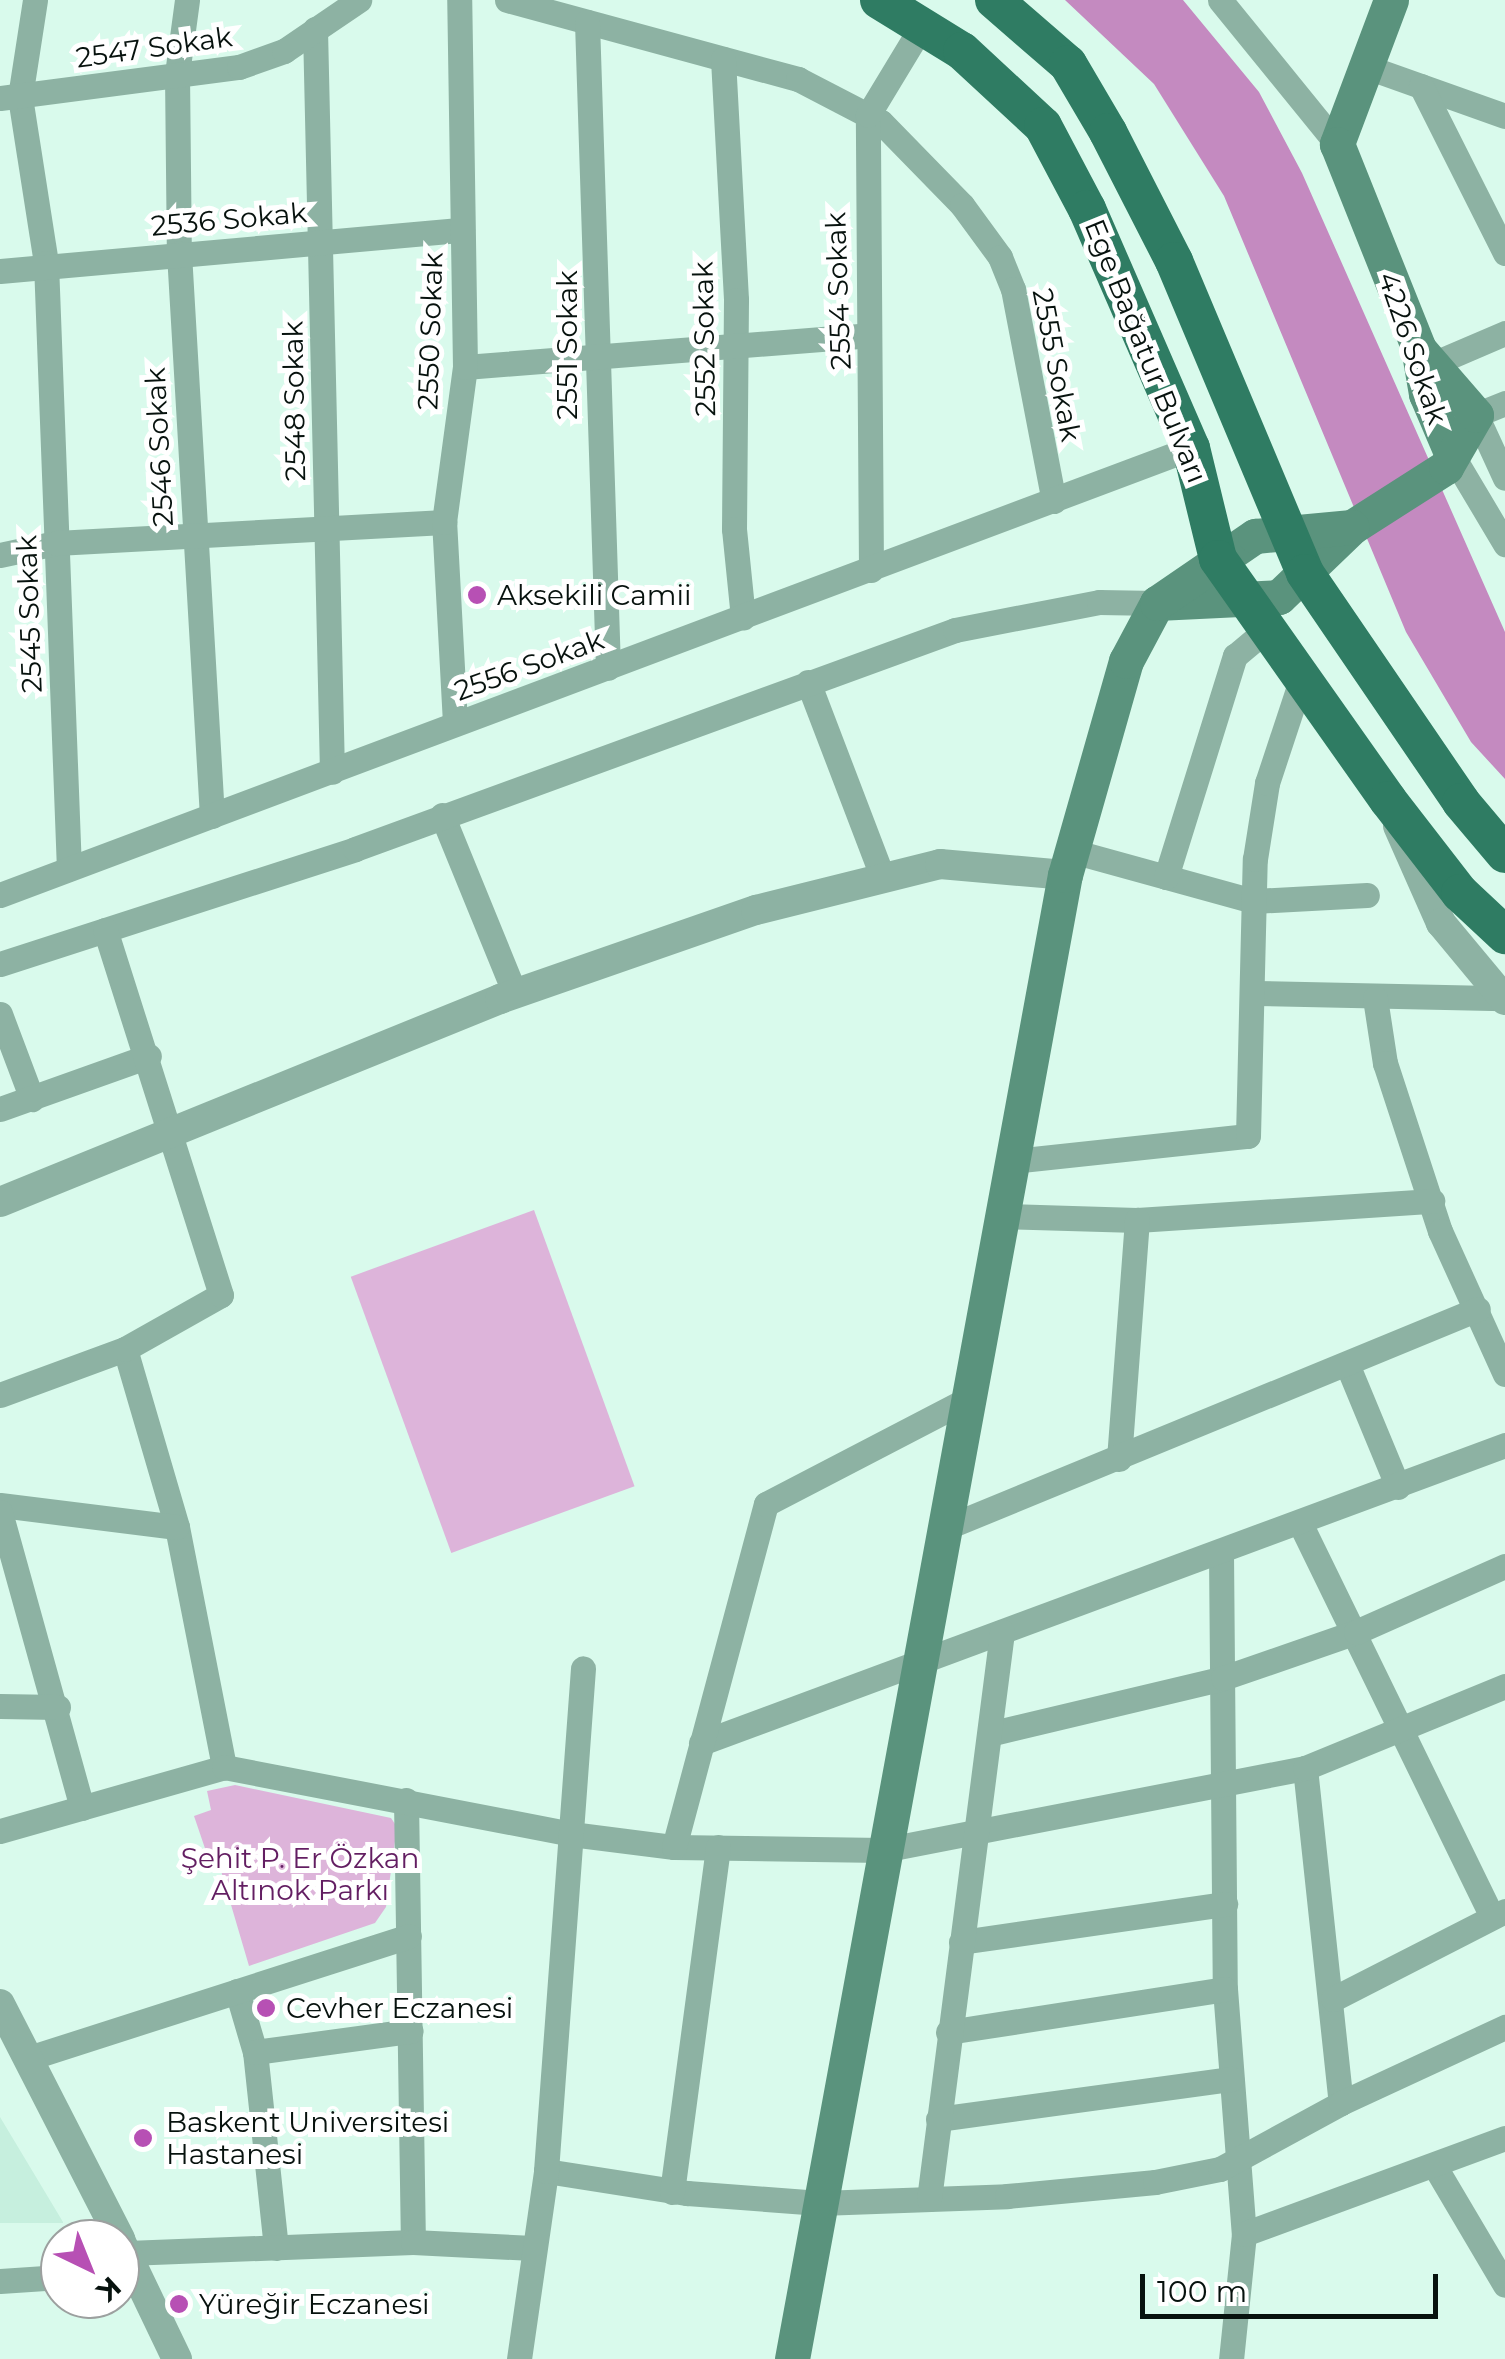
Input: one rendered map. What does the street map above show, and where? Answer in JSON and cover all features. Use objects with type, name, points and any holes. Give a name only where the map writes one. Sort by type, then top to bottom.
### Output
[{"type":"main road","name":"Ege Bağatur Bulvarı","points":[[878,0],[962,51],[1042,126],[1088,209],[1190,448],[1218,559],[1264,632],[1388,800],[1460,893],[1505,934]]},
{"type":"main road","name":"Ege Bağatur Bulvarı","points":[[994,0],[1068,64],[1108,132],[1174,262],[1285,536],[1305,573],[1462,802],[1505,854]]},
{"type":"main road","points":[[1337,144],[1370,68],[1391,0]]},
{"type":"main road","name":"4226 Sokak","points":[[1337,144],[1424,360],[1449,461]]},
{"type":"main road","points":[[1157,603],[1280,597],[1352,527],[1449,461],[1490,408],[1424,360]]},
{"type":"main road","points":[[792,2359],[1068,863],[1126,661],[1157,603],[1255,536],[1352,527]]},
{"type":"street","name":"2545 Sokak","points":[[35,0],[10,97],[46,263],[69,869]]},
{"type":"street","name":"2546 Sokak","points":[[187,0],[176,74],[179,253],[212,816]]},
{"type":"street","name":"2547 Sokak","points":[[10,97],[240,67],[284,51],[358,0]]},
{"type":"street","name":"2550 Sokak","points":[[455,723],[444,522],[465,367],[460,0]]},
{"type":"street","name":"2555 Sokak","points":[[506,0],[798,78],[868,115],[962,205],[1000,257],[1013,289],[1054,501]]},
{"type":"street","points":[[1230,4],[1337,144]]},
{"type":"street","name":"2551 Sokak","points":[[587,22],[608,668]]},
{"type":"street","points":[[868,115],[922,26]]},
{"type":"street","name":"2548 Sokak","points":[[316,30],[332,772]]},
{"type":"street","name":"2552 Sokak","points":[[724,58],[736,348],[734,529],[743,618]]},
{"type":"street","points":[[1370,68],[1505,116]]},
{"type":"street","points":[[1421,86],[1505,253]]},
{"type":"street","name":"2554 Sokak","points":[[868,115],[871,570]]},
{"type":"street","name":"2536 Sokak","points":[[0,270],[46,263],[462,230]]},
{"type":"street","points":[[1424,360],[1505,333]]},
{"type":"street","points":[[465,367],[597,360],[869,335]]},
{"type":"street","points":[[1490,408],[1505,478]]},
{"type":"street","name":"2556 Sokak","points":[[0,895],[1190,448]]},
{"type":"street","name":"4226 Sokak","points":[[1449,461],[1505,544]]},
{"type":"street","points":[[0,555],[56,543],[444,522]]},
{"type":"street","points":[[0,964],[442,814],[956,630],[1099,602],[1157,603]]},
{"type":"street","points":[[1166,877],[1235,656],[1264,632]]},
{"type":"street","points":[[808,682],[883,878]]},
{"type":"street","points":[[1013,1161],[1248,1136],[1254,901],[1267,783],[1300,683]]},
{"type":"street","points":[[1388,800],[1441,923],[1504,999]]},
{"type":"street","points":[[442,814],[515,994]]},
{"type":"street","points":[[0,1202],[515,994],[756,910],[940,864],[1068,863],[1166,877],[1254,901],[1367,895]]},
{"type":"street","points":[[0,1395],[125,1349],[221,1295],[149,1056],[105,930]]},
{"type":"street","points":[[1254,993],[1504,999]]},
{"type":"street","points":[[1375,998],[1385,1064],[1432,1201],[1505,1374]]},
{"type":"street","points":[[0,1014],[32,1099]]},
{"type":"street","points":[[0,1110],[149,1056]]},
{"type":"street","points":[[1003,1216],[1137,1220],[1432,1201]]},
{"type":"street","points":[[1119,1459],[1137,1220]]},
{"type":"street","points":[[945,1528],[1478,1309]]},
{"type":"street","points":[[125,1349],[177,1527],[224,1767]]},
{"type":"street","points":[[1347,1364],[1398,1488]]},
{"type":"street","points":[[674,1847],[766,1504],[970,1398]]},
{"type":"street","points":[[701,1742],[923,1656],[1002,1632],[1220,1553],[1505,1445]]},
{"type":"street","points":[[82,1808],[58,1707],[10,1568],[0,1508],[177,1527]]},
{"type":"street","points":[[1300,1523],[1499,1914],[1333,1999]]},
{"type":"street","points":[[1220,1553],[1225,1989],[1244,2234],[1231,2359]]},
{"type":"street","points":[[993,1733],[1224,1678],[1356,1632],[1505,1566]]},
{"type":"street","points":[[929,2199],[948,2032],[993,1733],[1002,1632]]},
{"type":"street","points":[[519,2359],[546,2171],[583,1668]]},
{"type":"street","points":[[0,1831],[224,1767],[571,1834],[674,1847],[883,1850],[1305,1768],[1505,1686]]},
{"type":"street","points":[[0,1706],[58,1707]]},
{"type":"street","points":[[1305,1768],[1333,1999],[1341,2103]]},
{"type":"street","points":[[406,1800],[412,2242]]},
{"type":"street","points":[[672,2192],[718,1847]]},
{"type":"street","points":[[961,1942],[1226,1904]]},
{"type":"street","points":[[30,2058],[409,1936]]},
{"type":"street","points":[[948,2032],[1225,1989]]},
{"type":"street","points":[[237,1991],[254,2052],[276,2248]]},
{"type":"street","points":[[0,2004],[106,2219]]},
{"type":"street","points":[[546,2171],[672,2192],[820,2202],[929,2199],[1155,2182],[1236,2160],[1341,2103],[1505,2026]]},
{"type":"street","points":[[254,2052],[411,2030]]},
{"type":"street","points":[[938,2118],[1230,2079]]},
{"type":"street","points":[[1244,2234],[1505,2138]]},
{"type":"street","points":[[1434,2166],[1505,2285]]},
{"type":"street","points":[[140,2255],[412,2242],[533,2248]]},
{"type":"street","points":[[0,2281],[40,2279]]},
{"type":"street","points":[[140,2288],[176,2359]]},
{"type":"shaded area","points":[[1065,0],[1183,0],[1259,92],[1302,173],[1505,632],[1505,779],[1471,742],[1406,632],[1224,196],[1154,84]]},
{"type":"shaded area","points":[[0,2117],[61,2219],[0,2223]]},
{"type":"green space","points":[[534,1210],[635,1486],[451,1553],[351,1277]]},
{"type":"green space","name":"Şehit P. Er Özkan Altınok Parkı","points":[[235,1785],[391,1818],[397,1827],[386,1907],[375,1923],[249,1966],[219,1864],[211,1866],[194,1816],[211,1810],[207,1791]]},
{"type":"place","name":"Aksekili Camii","points":[[477,595]]},
{"type":"place","name":"Cevher Eczanesi","points":[[266,2008]]},
{"type":"place","name":"Baskent Universitesi Hastanesi","points":[[143,2138]]},
{"type":"place","name":"Yüreğir Eczanesi","points":[[179,2304]]}]
